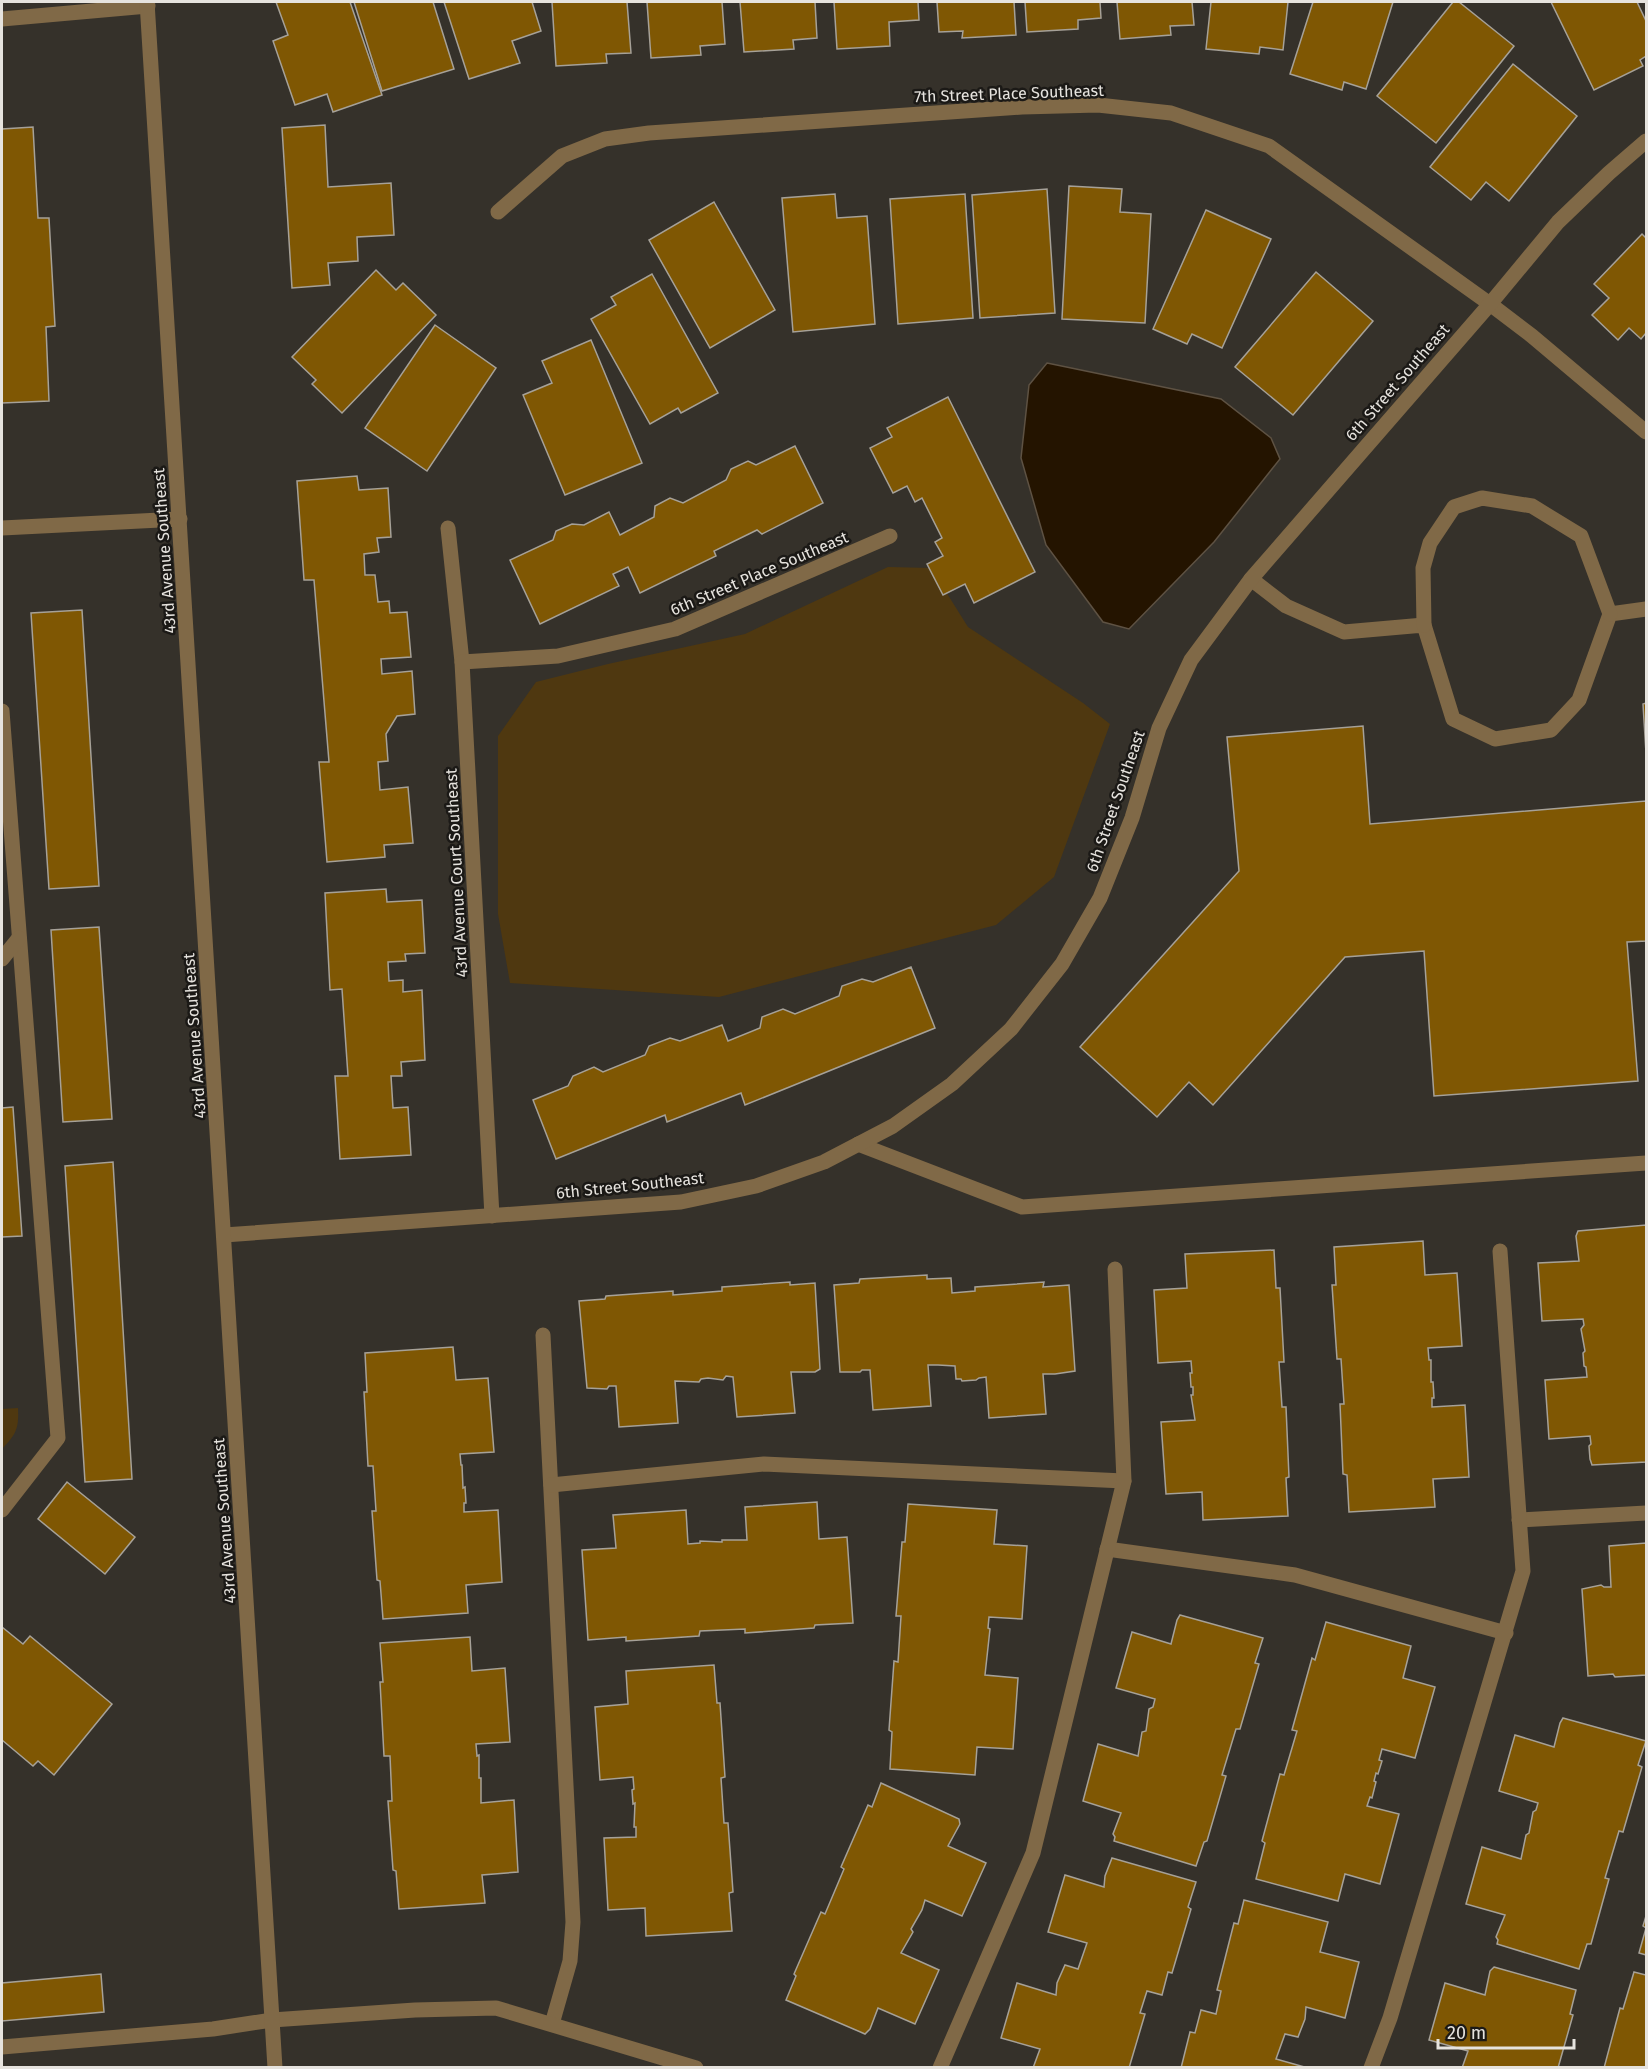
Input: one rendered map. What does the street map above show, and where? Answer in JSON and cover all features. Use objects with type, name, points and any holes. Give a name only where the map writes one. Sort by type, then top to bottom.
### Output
[{"type":"street","points":[[2,19],[147,4]]},
{"type":"street","name":"43rd Avenue Southeast","points":[[147,4],[275,2067]]},
{"type":"street","name":"7th Street Place Southeast","points":[[498,212],[562,156],[605,139],[1010,108],[1098,105],[1171,113],[1269,146],[1490,304]]},
{"type":"street","name":"6th Street Southeast","points":[[224,1235],[681,1202],[756,1186],[824,1161],[893,1126],[951,1084],[1011,1029],[1062,964],[1100,898],[1132,818],[1159,728],[1191,660],[1251,579],[1490,304],[1558,222],[1609,172],[1647,141]]},
{"type":"street","points":[[1490,304],[1647,432]]},
{"type":"street","points":[[1482,498],[1532,506],[1581,536],[1610,614],[1579,700],[1551,730],[1495,739],[1453,719],[1424,625],[1424,568],[1430,543],[1454,507],[1482,498]]},
{"type":"street","points":[[2,528],[180,519]]},
{"type":"street","name":"43rd Avenue Court Southeast","points":[[448,528],[462,662],[492,1216]]},
{"type":"street","name":"6th Street Place Southeast","points":[[462,662],[558,656],[675,629],[890,536]]},
{"type":"street","points":[[1251,579],[1286,606],[1344,632],[1424,625]]},
{"type":"street","points":[[1610,614],[1647,609]]},
{"type":"street","points":[[2,711],[58,1438],[2,1510]]},
{"type":"street","points":[[2,959],[19,938]]},
{"type":"street","points":[[858,1144],[1022,1207],[1647,1163]]},
{"type":"street","points":[[1371,2067],[1390,2018],[1506,1633],[1522,1571],[1500,1251]]},
{"type":"street","points":[[940,2067],[1033,1852],[1124,1481],[1115,1269]]},
{"type":"street","points":[[543,1335],[573,1922],[570,1961],[552,2024]]},
{"type":"street","points":[[551,1485],[764,1464],[1124,1481]]},
{"type":"street","points":[[1519,1520],[1647,1513]]},
{"type":"street","points":[[1107,1549],[1295,1575],[1506,1633]]},
{"type":"street","points":[[2,2047],[213,2029],[272,2020],[415,2010],[496,2008],[696,2067]]},
{"type":"shaded area","points":[[1047,363],[1221,399],[1271,438],[1280,459],[1214,542],[1129,629],[1103,622],[1046,545],[1021,458],[1029,385]]},
{"type":"shaded area","points":[[888,567],[931,568],[968,627],[1083,703],[1110,724],[1054,877],[996,925],[719,997],[510,983],[498,914],[498,736],[536,682],[745,634]]},
{"type":"shaded area","points":[[18,1408],[16,1431],[2,1449],[2,1409]]},
{"type":"building","points":[[276,2],[350,2],[382,95],[333,112],[327,94],[295,105],[273,41],[288,35]]},
{"type":"building","points":[[354,2],[433,2],[454,69],[382,91]]},
{"type":"building","points":[[444,2],[532,2],[541,31],[512,41],[520,63],[469,79]]},
{"type":"building","points":[[552,2],[627,2],[631,53],[606,54],[607,63],[556,66]]},
{"type":"building","points":[[647,2],[722,2],[725,44],[700,46],[701,55],[651,58]]},
{"type":"building","points":[[740,2],[815,2],[817,38],[793,40],[794,49],[744,52]]},
{"type":"building","points":[[834,2],[918,2],[919,20],[889,22],[890,46],[837,49]]},
{"type":"building","points":[[937,2],[1014,2],[1016,35],[962,38],[963,31],[939,32]]},
{"type":"building","points":[[1025,2],[1100,2],[1101,18],[1078,20],[1078,29],[1027,32]]},
{"type":"building","points":[[1117,2],[1192,2],[1194,25],[1170,26],[1171,35],[1120,39]]},
{"type":"building","points":[[1211,2],[1288,2],[1283,50],[1260,47],[1259,54],[1206,49]]},
{"type":"building","points":[[1313,2],[1393,2],[1366,89],[1344,82],[1342,90],[1290,74]]},
{"type":"building","points":[[1453,2],[1459,2],[1514,46],[1436,143],[1377,96]]},
{"type":"building","points":[[1551,2],[1637,2],[1646,21],[1646,56],[1640,60],[1643,66],[1594,90]]},
{"type":"building","points":[[1513,64],[1577,116],[1509,201],[1486,182],[1471,200],[1430,167]]},
{"type":"building","points":[[325,125],[328,187],[391,183],[394,235],[357,237],[358,261],[328,263],[330,285],[292,288],[282,128]]},
{"type":"building","points":[[33,127],[38,218],[49,218],[55,326],[46,327],[49,401],[2,403],[2,129]]},
{"type":"building","points":[[1069,186],[1122,189],[1120,212],[1151,214],[1145,323],[1062,319]]},
{"type":"building","points":[[1047,189],[1055,313],[980,318],[972,195]]},
{"type":"building","points":[[835,194],[837,218],[867,216],[875,324],[793,332],[782,198]]},
{"type":"building","points":[[965,194],[973,318],[898,324],[890,199]]},
{"type":"building","points":[[714,202],[775,310],[710,348],[649,240]]},
{"type":"building","points":[[1206,210],[1271,239],[1222,348],[1192,334],[1187,344],[1153,329]]},
{"type":"building","points":[[1642,234],[1646,238],[1646,333],[1641,339],[1629,328],[1618,340],[1592,315],[1609,298],[1594,284]]},
{"type":"building","points":[[376,270],[396,290],[403,283],[436,315],[342,413],[312,384],[316,380],[292,357]]},
{"type":"building","points":[[1316,272],[1373,321],[1293,415],[1235,367]]},
{"type":"building","points":[[652,274],[718,393],[681,413],[678,408],[650,424],[591,319],[616,305],[611,297]]},
{"type":"building","points":[[435,325],[496,368],[427,471],[365,428]]},
{"type":"building","points":[[591,340],[642,463],[565,495],[523,395],[552,383],[542,361]]},
{"type":"building","points":[[948,397],[1035,572],[974,603],[965,584],[943,595],[927,564],[943,556],[935,542],[942,538],[922,498],[915,502],[907,486],[893,493],[870,448],[892,437],[887,428]]},
{"type":"building","points":[[795,446],[823,503],[762,534],[757,530],[714,551],[716,556],[640,593],[628,567],[613,574],[619,586],[540,624],[510,560],[553,540],[556,531],[572,524],[584,525],[609,512],[620,535],[654,517],[655,506],[670,498],[683,503],[726,480],[731,469],[748,461],[756,465]]},
{"type":"building","points":[[357,476],[359,490],[388,488],[391,537],[377,538],[379,552],[364,554],[365,575],[375,575],[378,602],[389,601],[390,613],[407,612],[411,657],[381,659],[382,674],[412,671],[415,714],[397,716],[386,734],[388,761],[378,762],[380,790],[408,787],[413,843],[384,845],[385,857],[327,862],[319,762],[329,762],[314,580],[304,580],[297,481]]},
{"type":"building","points":[[82,610],[99,886],[49,889],[31,613]]},
{"type":"building","points":[[1646,703],[1646,753],[1643,704]]},
{"type":"building","points":[[1363,726],[1370,824],[1646,801],[1646,941],[1627,942],[1638,1081],[1434,1096],[1424,951],[1345,957],[1213,1105],[1189,1082],[1157,1117],[1080,1047],[1239,871],[1227,737]]},
{"type":"building","points":[[386,889],[387,902],[422,900],[425,953],[405,954],[406,961],[388,962],[389,981],[403,980],[403,992],[422,990],[425,1060],[401,1062],[402,1076],[391,1076],[393,1108],[408,1107],[411,1155],[340,1159],[335,1076],[348,1076],[342,989],[330,990],[325,893]]},
{"type":"building","points":[[99,927],[112,1119],[63,1122],[51,930]]},
{"type":"building","points":[[911,967],[935,1028],[745,1105],[741,1093],[667,1122],[665,1115],[556,1159],[533,1100],[568,1086],[573,1076],[594,1067],[603,1072],[645,1055],[649,1046],[670,1038],[680,1041],[722,1025],[728,1041],[760,1028],[762,1017],[783,1009],[795,1014],[839,996],[842,986],[862,979],[873,982]]},
{"type":"building","points":[[13,1107],[22,1236],[2,1237],[2,1108]]},
{"type":"building","points":[[113,1162],[132,1479],[85,1482],[65,1166]]},
{"type":"building","points":[[1646,1225],[1646,1462],[1592,1465],[1590,1436],[1549,1439],[1545,1380],[1587,1377],[1581,1329],[1584,1325],[1583,1319],[1542,1321],[1538,1263],[1579,1261],[1576,1236],[1578,1231]]},
{"type":"building","points":[[1423,1241],[1425,1275],[1457,1273],[1462,1346],[1428,1348],[1429,1360],[1431,1360],[1431,1382],[1433,1382],[1432,1407],[1465,1405],[1469,1477],[1433,1479],[1435,1507],[1349,1512],[1347,1475],[1343,1474],[1340,1404],[1344,1404],[1341,1359],[1337,1359],[1332,1285],[1336,1285],[1334,1247]]},
{"type":"building","points":[[1274,1250],[1276,1288],[1280,1288],[1284,1362],[1279,1362],[1282,1407],[1286,1407],[1288,1516],[1203,1520],[1202,1492],[1166,1494],[1161,1422],[1195,1420],[1191,1395],[1193,1395],[1193,1387],[1191,1387],[1191,1361],[1158,1363],[1154,1290],[1187,1288],[1185,1254]]},
{"type":"building","points":[[927,1275],[927,1279],[951,1278],[952,1293],[975,1291],[975,1287],[1044,1282],[1043,1287],[1069,1285],[1075,1371],[1043,1374],[1046,1414],[989,1418],[986,1377],[962,1381],[956,1379],[955,1366],[938,1365],[928,1365],[931,1406],[873,1410],[870,1370],[840,1372],[834,1285],[859,1283],[860,1279]]},
{"type":"building","points":[[790,1282],[790,1285],[815,1283],[820,1369],[815,1372],[791,1372],[795,1413],[737,1417],[733,1377],[726,1376],[723,1380],[708,1378],[701,1379],[699,1382],[675,1381],[678,1423],[619,1427],[616,1386],[609,1386],[607,1389],[587,1388],[579,1301],[605,1299],[606,1296],[673,1291],[673,1295],[722,1291],[722,1287]]},
{"type":"building","points":[[453,1347],[456,1380],[488,1378],[494,1452],[460,1454],[463,1488],[465,1487],[464,1512],[498,1510],[502,1582],[466,1585],[468,1613],[383,1619],[380,1581],[377,1580],[372,1511],[376,1511],[373,1466],[368,1466],[364,1392],[367,1392],[365,1353]]},
{"type":"building","points":[[67,1482],[135,1537],[105,1574],[38,1519]]},
{"type":"building","points":[[817,1502],[819,1539],[847,1537],[853,1623],[745,1633],[745,1629],[700,1631],[699,1636],[626,1641],[626,1637],[588,1640],[582,1550],[616,1548],[613,1515],[686,1510],[688,1544],[700,1543],[700,1541],[722,1542],[722,1540],[747,1540],[745,1507]]},
{"type":"building","points":[[908,1504],[997,1510],[994,1544],[1027,1546],[1022,1619],[989,1617],[988,1628],[990,1629],[985,1675],[1018,1678],[1013,1749],[977,1747],[975,1775],[890,1769],[892,1732],[889,1730],[894,1661],[898,1662],[901,1616],[896,1616],[902,1542],[905,1542]]},
{"type":"building","points":[[1646,1543],[1646,1675],[1588,1676],[1582,1589],[1601,1585],[1611,1587],[1609,1546]]},
{"type":"building","points":[[1180,1615],[1263,1638],[1255,1663],[1259,1664],[1240,1729],[1236,1729],[1222,1775],[1226,1776],[1207,1841],[1204,1842],[1196,1866],[1114,1841],[1113,1834],[1121,1813],[1083,1801],[1098,1744],[1138,1756],[1142,1732],[1146,1731],[1149,1709],[1153,1707],[1155,1699],[1116,1688],[1132,1632],[1171,1644]]},
{"type":"building","points":[[1326,1622],[1411,1646],[1403,1678],[1435,1687],[1415,1758],[1382,1749],[1379,1760],[1382,1761],[1378,1774],[1376,1773],[1372,1798],[1370,1797],[1367,1806],[1399,1814],[1380,1884],[1345,1874],[1338,1901],[1256,1879],[1265,1843],[1262,1841],[1280,1774],[1284,1775],[1297,1731],[1292,1730],[1312,1658],[1315,1660]]},
{"type":"building","points":[[2,1627],[23,1644],[30,1636],[112,1704],[54,1775],[38,1761],[33,1766],[2,1740]]},
{"type":"building","points":[[470,1637],[472,1671],[505,1668],[510,1742],[476,1744],[477,1756],[479,1755],[479,1778],[481,1778],[481,1803],[514,1800],[518,1872],[482,1875],[485,1903],[399,1909],[396,1871],[393,1870],[388,1801],[392,1801],[390,1756],[384,1756],[380,1643]]},
{"type":"building","points":[[714,1665],[717,1703],[720,1703],[725,1777],[721,1778],[724,1823],[728,1823],[733,1892],[729,1893],[732,1931],[646,1936],[645,1908],[608,1910],[604,1838],[636,1837],[635,1803],[633,1804],[633,1777],[600,1780],[595,1707],[628,1704],[626,1671]]},
{"type":"building","points":[[1563,1718],[1646,1741],[1638,1765],[1642,1767],[1623,1832],[1619,1831],[1605,1878],[1609,1879],[1591,1944],[1587,1944],[1579,1969],[1497,1944],[1496,1937],[1505,1915],[1466,1904],[1482,1847],[1521,1859],[1533,1812],[1536,1810],[1538,1803],[1499,1791],[1515,1735],[1554,1747]]},
{"type":"building","points":[[881,1783],[959,1819],[960,1824],[948,1846],[986,1863],[962,1916],[925,1900],[911,1929],[913,1932],[901,1953],[939,1970],[915,2024],[878,2008],[870,2029],[865,2034],[786,2000],[796,1976],[794,1974],[821,1912],[825,1914],[844,1869],[841,1867],[868,1805],[872,1807]]},
{"type":"building","points":[[1112,1858],[1196,1882],[1188,1907],[1191,1909],[1172,1973],[1168,1972],[1162,1995],[1147,1991],[1140,2013],[1145,2014],[1129,2068],[1033,2068],[1040,2049],[1001,2038],[1017,1983],[1056,1995],[1057,1983],[1065,1965],[1078,1969],[1087,1943],[1048,1932],[1065,1875],[1104,1887],[1105,1876]]},
{"type":"building","points":[[1244,1900],[1328,1922],[1320,1952],[1359,1962],[1345,2018],[1306,2007],[1305,2019],[1298,2037],[1285,2034],[1276,2059],[1308,2068],[1181,2068],[1190,2032],[1195,2033],[1201,2010],[1216,2014],[1221,1991],[1217,1990],[1234,1923],[1238,1924]]},
{"type":"building","points":[[1646,1928],[1646,1955],[1639,1953]]},
{"type":"building","points":[[1494,1967],[1576,1990],[1570,2014],[1573,2015],[1558,2068],[1462,2068],[1468,2051],[1429,2040],[1445,1983],[1485,1995],[1490,1971]]},
{"type":"building","points":[[1634,1972],[1646,1975],[1646,2068],[1604,2068],[1620,2008],[1623,2009]]},
{"type":"building","points":[[101,1974],[104,2012],[2,2021],[2,1983]]}]
